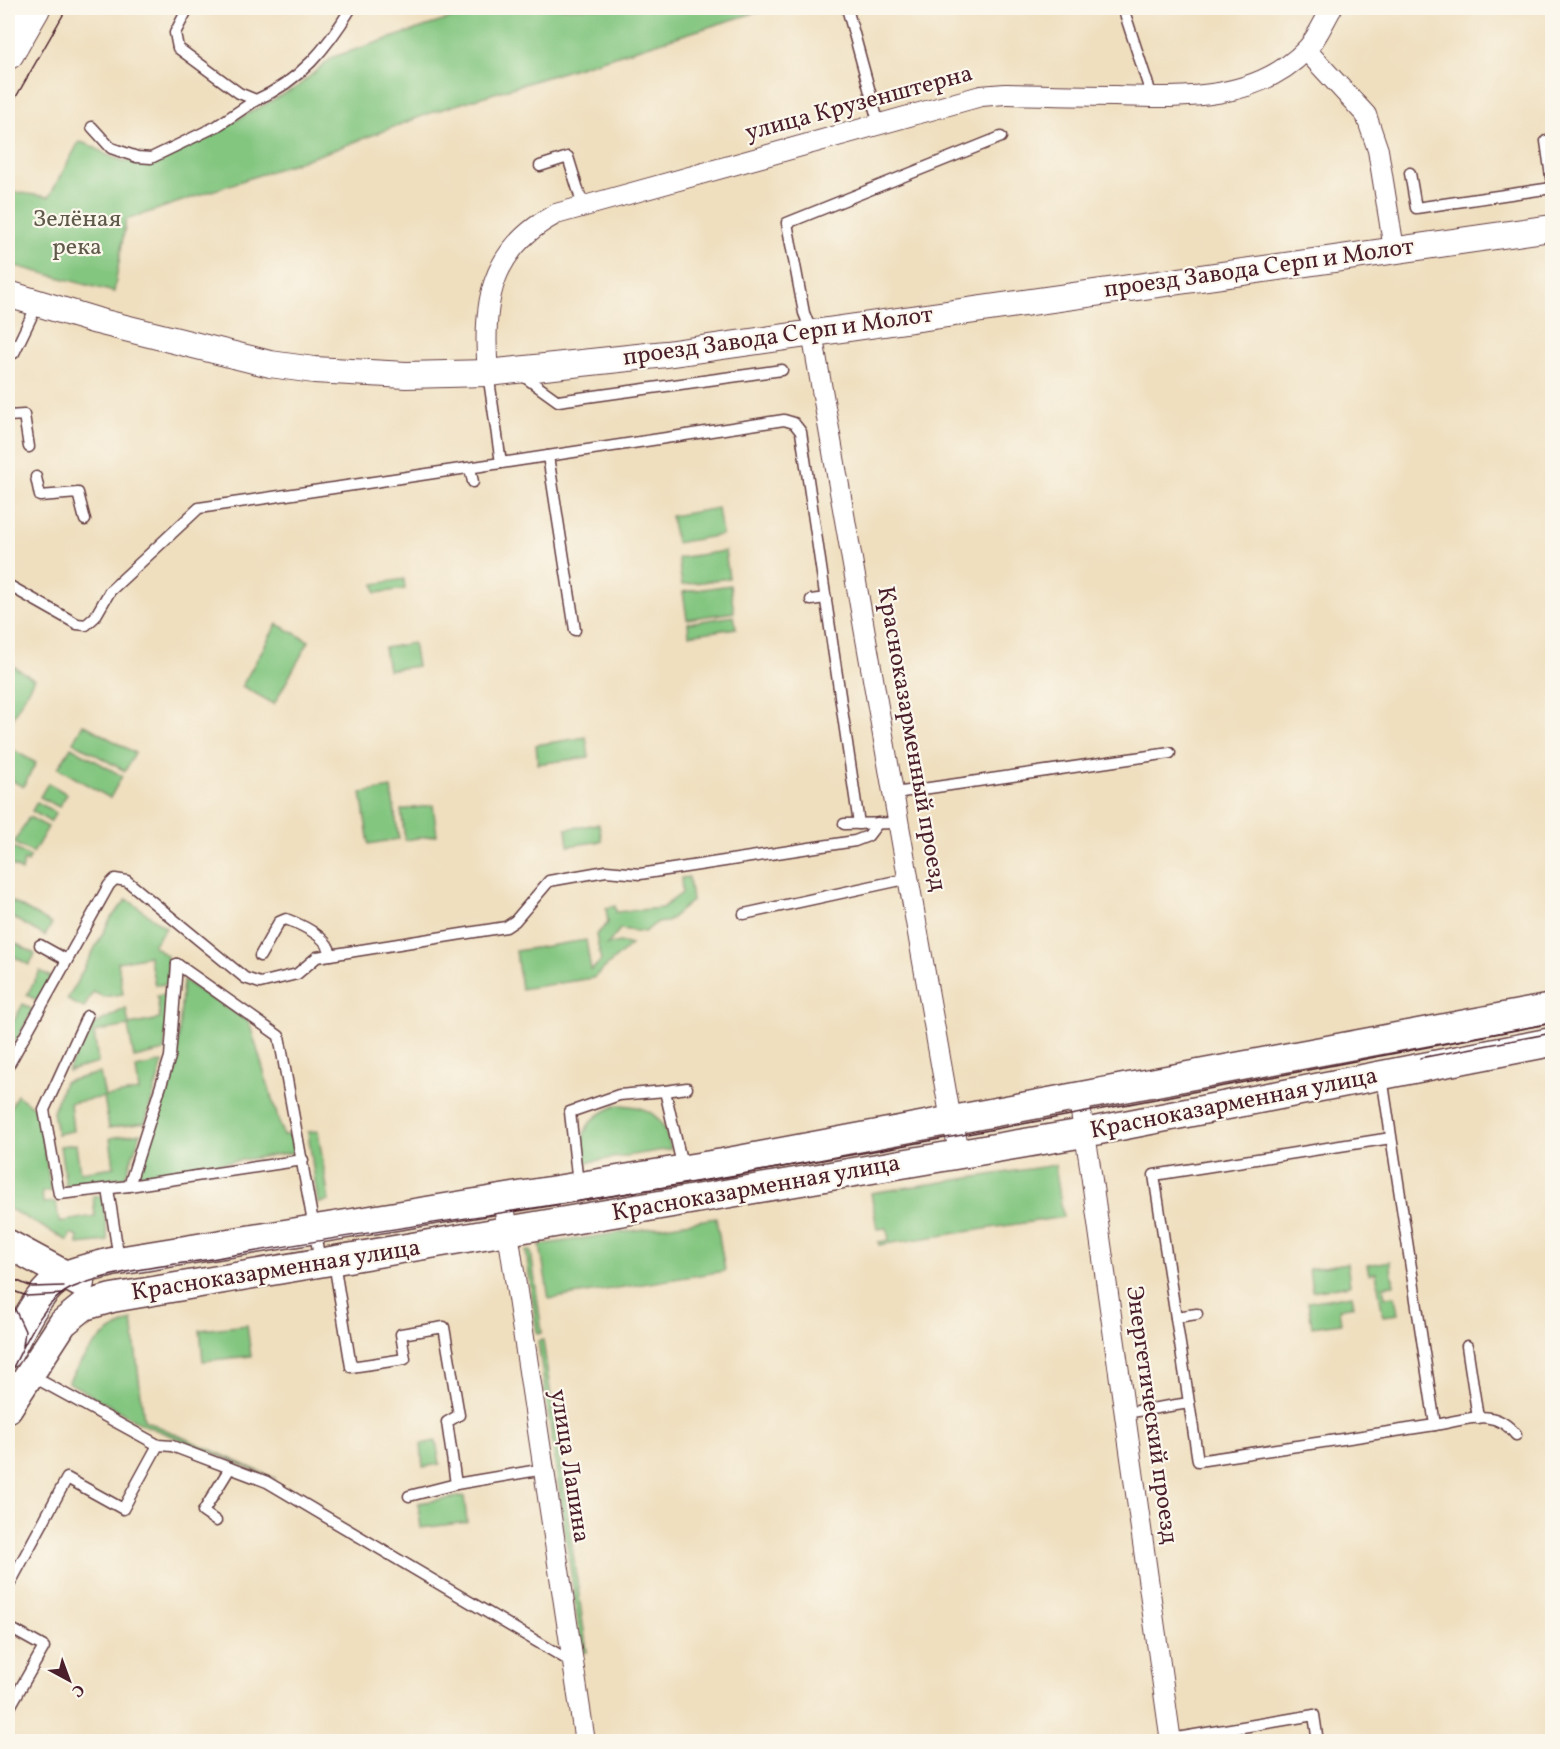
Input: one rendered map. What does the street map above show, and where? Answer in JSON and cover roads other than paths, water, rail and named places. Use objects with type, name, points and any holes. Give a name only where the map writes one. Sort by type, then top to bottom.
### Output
[{"type":"main road","points":[[8,53],[33,8]]},
{"type":"main road","name":"Красноказарменная улица","points":[[65,1275],[120,1261],[185,1249],[315,1231],[683,1170],[951,1122],[1078,1095],[1552,1008]]},
{"type":"main road","name":"Красноказарменная улица","points":[[8,1408],[63,1323],[84,1306],[109,1298],[1084,1133],[1552,1042]]},
{"type":"main road","points":[[8,1244],[109,1298]]},
{"type":"main road","points":[[63,1323],[70,1298],[65,1275]]},
{"type":"main road","points":[[8,1354],[36,1304],[65,1275]]},
{"type":"street","name":"улица Крузенштерна","points":[[488,373],[489,311],[495,276],[509,251],[543,221],[583,206],[991,95],[1208,96],[1240,88],[1279,70],[1306,50],[1332,8]]},
{"type":"street","points":[[1306,50],[1366,115],[1378,150],[1394,249]]},
{"type":"street","name":"проезд Завода Серп и Молот","points":[[8,294],[270,364],[314,370],[406,375],[488,373],[812,333],[1552,228]]},
{"type":"street","name":"Красноказарменный проезд","points":[[812,333],[910,878],[951,1122],[960,1153]]},
{"type":"street","name":"Энергетический проезд","points":[[1078,1095],[1171,1740]]},
{"type":"street","name":"улица Лапина","points":[[503,1199],[585,1742]]},
{"type":"lane","points":[[188,8],[175,33],[178,48],[239,93],[256,100]]},
{"type":"lane","points":[[92,127],[111,148],[137,157],[151,158],[217,126],[306,69],[338,30],[351,8]]},
{"type":"lane","points":[[847,8],[879,125]]},
{"type":"lane","points":[[1123,8],[1152,97]]},
{"type":"lane","points":[[812,333],[804,313],[787,223],[1001,137]]},
{"type":"lane","points":[[1410,173],[1416,208],[1552,186],[1546,141],[1552,140]]},
{"type":"lane","points":[[540,166],[568,157],[583,206]]},
{"type":"lane","points":[[8,355],[14,353],[38,303]]},
{"type":"lane","points":[[517,371],[558,401],[782,370]]},
{"type":"lane","points":[[488,373],[501,463]]},
{"type":"lane","points":[[8,416],[24,415],[29,447]]},
{"type":"lane","points":[[8,585],[77,624],[86,625],[95,617],[110,591],[200,508],[784,420],[790,421],[801,432],[859,824]]},
{"type":"lane","points":[[548,456],[574,630]]},
{"type":"lane","points":[[470,468],[473,482]]},
{"type":"lane","points":[[36,477],[40,496],[78,494],[85,520]]},
{"type":"lane","points":[[811,600],[826,598]]},
{"type":"lane","points":[[895,793],[1170,753]]},
{"type":"lane","points":[[8,1066],[109,885],[119,878],[127,881],[250,981],[260,983],[297,974],[317,957],[506,927],[515,921],[543,885],[552,880],[606,871],[640,874],[855,842],[868,836],[878,823]]},
{"type":"lane","points":[[844,824],[900,823]]},
{"type":"lane","points":[[744,914],[910,878]]},
{"type":"lane","points":[[260,956],[279,922],[286,919],[324,940],[330,948],[331,955]]},
{"type":"lane","points":[[40,945],[67,960]]},
{"type":"lane","points":[[129,1186],[170,1057],[177,964],[279,1035],[315,1231],[327,1262],[351,1367],[405,1359],[401,1334],[444,1327],[459,1415],[447,1422],[456,1484]]},
{"type":"lane","points":[[87,1016],[44,1110],[59,1194],[108,1189],[303,1160]]},
{"type":"lane","points":[[1382,1075],[1435,1425]]},
{"type":"lane","points":[[578,1187],[570,1112],[619,1095],[687,1088]]},
{"type":"lane","points":[[665,1091],[683,1170]]},
{"type":"lane","points":[[1391,1138],[1154,1175],[1197,1461],[1492,1416],[1506,1422],[1516,1435]]},
{"type":"lane","points":[[108,1189],[120,1261]]},
{"type":"lane","points":[[1176,1317],[1197,1314]]},
{"type":"lane","points":[[1467,1346],[1478,1418]]},
{"type":"lane","points":[[28,1374],[158,1445],[172,1446],[267,1482],[573,1663]]},
{"type":"lane","points":[[1125,1413],[1189,1403]]},
{"type":"lane","points":[[8,1587],[68,1478],[123,1509],[158,1445]]},
{"type":"lane","points":[[216,1521],[203,1514],[203,1510],[230,1468]]},
{"type":"lane","points":[[409,1496],[456,1484],[544,1469]]},
{"type":"lane","points":[[8,1627],[44,1647],[11,1705],[8,1704]]},
{"type":"lane","points":[[1171,1740],[1314,1715],[1318,1742]]},
{"type":"tram line","points":[[8,111],[67,8]]},
{"type":"tram line","points":[[8,1377],[27,1339],[52,1302],[62,1293],[74,1287],[108,1276],[828,1159],[1552,1023]]},
{"type":"tram line","points":[[1420,1058],[1552,1033]]},
{"type":"tram line","points":[[8,1277],[32,1287],[64,1286]]},
{"type":"tram line","points":[[8,1289],[27,1296],[63,1294]]},
{"type":"tram line","points":[[8,1294],[25,1331],[23,1346]]},
{"type":"park label","name":"Зелёная река","points":[[77,234]]}]
